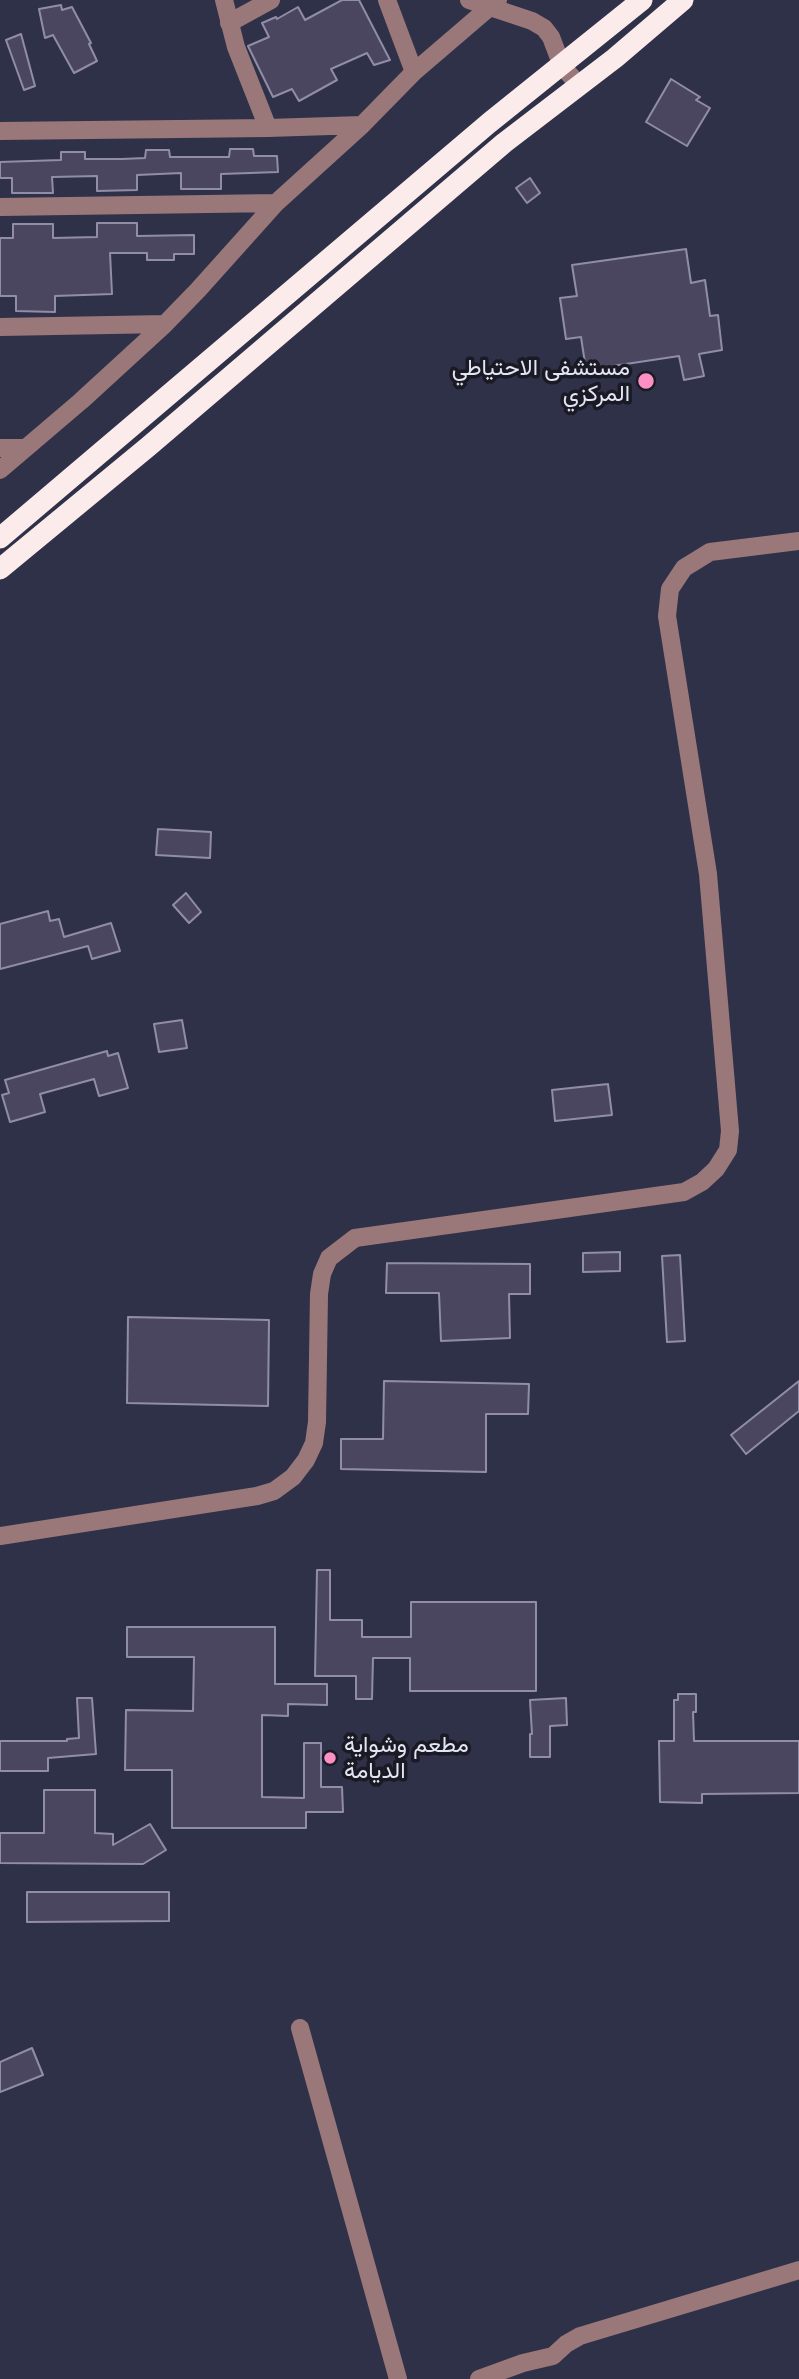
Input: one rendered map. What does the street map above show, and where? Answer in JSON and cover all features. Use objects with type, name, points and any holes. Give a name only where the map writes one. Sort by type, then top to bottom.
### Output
[{"type":"highway","points":[[0,538],[489,123],[642,0]]},
{"type":"highway","points":[[0,569],[149,446],[504,142],[683,0]]},
{"type":"street","points":[[223,0],[239,56],[268,128]]},
{"type":"street","points":[[229,23],[271,0]]},
{"type":"street","points":[[387,0],[414,72]]},
{"type":"street","points":[[469,0],[494,4],[544,28],[551,37],[562,66],[579,85]]},
{"type":"street","points":[[0,470],[165,324],[276,202],[362,125],[414,72],[494,4]]},
{"type":"street","points":[[0,131],[362,125]]},
{"type":"street","points":[[0,206],[276,202]]},
{"type":"street","points":[[0,327],[165,324]]},
{"type":"street","points":[[0,448],[25,448]]},
{"type":"street","points":[[0,1536],[257,1496],[274,1491],[293,1477],[306,1460],[314,1443],[317,1422],[319,1294],[323,1274],[329,1258],[355,1238],[684,1192],[702,1182],[716,1169],[728,1150],[730,1130],[708,874],[667,616],[670,589],[684,568],[710,552],[799,541]]},
{"type":"street","points":[[300,2028],[398,2379]]},
{"type":"street","points":[[479,2379],[523,2363],[553,2356],[580,2336],[799,2270]]},
{"type":"building","points":[[342,0],[359,0],[390,60],[374,65],[367,53],[331,69],[337,80],[299,101],[292,89],[273,97],[248,46],[269,37],[262,23],[276,17],[277,19],[298,7],[305,20]]},
{"type":"building","points":[[61,5],[62,10],[72,7],[91,43],[89,44],[97,61],[74,73],[53,35],[45,38],[39,9]]},
{"type":"building","points":[[21,34],[35,86],[24,90],[6,40]]},
{"type":"building","points":[[671,79],[700,97],[696,100],[710,108],[687,146],[646,122]]},
{"type":"building","points":[[230,149],[253,149],[254,156],[277,156],[278,172],[221,174],[221,189],[181,189],[181,173],[137,175],[137,190],[97,191],[97,176],[52,177],[53,193],[12,193],[12,178],[0,178],[0,162],[61,160],[61,152],[85,152],[85,159],[122,159],[145,158],[146,150],[169,150],[170,157],[229,157]]},
{"type":"building","points":[[530,178],[540,193],[527,203],[516,188]]},
{"type":"building","points":[[97,223],[137,223],[137,236],[194,235],[194,254],[174,254],[174,260],[147,260],[147,253],[110,253],[112,294],[55,296],[55,312],[16,311],[16,296],[0,296],[0,238],[13,238],[13,224],[53,224],[53,238],[97,237]]},
{"type":"building","points":[[686,249],[691,283],[705,280],[710,316],[718,315],[722,350],[699,354],[704,376],[684,380],[679,356],[586,370],[581,337],[566,339],[560,298],[577,296],[572,265]]},
{"type":"building","points":[[158,829],[211,832],[210,858],[156,855]]},
{"type":"building","points":[[186,893],[201,912],[189,923],[173,905]]},
{"type":"building","points":[[48,911],[50,921],[59,919],[64,937],[111,923],[120,951],[92,959],[88,946],[0,969],[0,924]]},
{"type":"building","points":[[182,1020],[187,1048],[159,1052],[154,1024]]},
{"type":"building","points":[[107,1051],[108,1056],[118,1053],[128,1088],[99,1096],[94,1079],[40,1094],[45,1112],[10,1122],[2,1095],[9,1093],[5,1080]]},
{"type":"building","points":[[608,1084],[612,1115],[555,1121],[552,1090]]},
{"type":"building","points":[[620,1252],[620,1271],[583,1272],[583,1253]]},
{"type":"building","points":[[680,1255],[685,1341],[667,1342],[662,1256]]},
{"type":"building","points":[[387,1263],[530,1264],[530,1294],[509,1294],[510,1338],[441,1341],[439,1293],[386,1293]]},
{"type":"building","points":[[128,1317],[269,1320],[268,1406],[127,1403]]},
{"type":"building","points":[[384,1381],[529,1384],[528,1414],[486,1414],[486,1472],[341,1469],[341,1439],[383,1439]]},
{"type":"building","points":[[799,1381],[799,1411],[746,1454],[731,1435]]},
{"type":"building","points":[[317,1570],[330,1570],[330,1620],[362,1620],[362,1637],[411,1637],[411,1602],[536,1602],[536,1691],[410,1691],[410,1658],[373,1658],[372,1699],[356,1699],[356,1676],[315,1676]]},
{"type":"building","points":[[127,1627],[275,1627],[275,1684],[327,1684],[327,1705],[288,1704],[288,1716],[262,1715],[262,1797],[304,1798],[304,1743],[321,1743],[321,1787],[342,1787],[343,1812],[306,1812],[306,1828],[172,1828],[172,1770],[125,1770],[126,1710],[193,1711],[194,1657],[127,1657]]},
{"type":"building","points":[[678,1694],[696,1694],[696,1712],[693,1712],[694,1741],[799,1741],[799,1793],[702,1794],[702,1803],[660,1802],[659,1741],[674,1741],[674,1700],[678,1700]]},
{"type":"building","points":[[77,1698],[92,1698],[96,1754],[48,1758],[48,1771],[0,1771],[0,1741],[67,1741],[79,1738]]},
{"type":"building","points":[[566,1698],[567,1725],[550,1726],[550,1757],[530,1757],[530,1700]]},
{"type":"building","points":[[44,1790],[95,1790],[95,1833],[113,1834],[113,1845],[150,1824],[166,1850],[143,1864],[0,1863],[0,1833],[44,1833]]},
{"type":"building","points":[[27,1892],[169,1892],[169,1921],[27,1922]]},
{"type":"building","points":[[32,2048],[43,2075],[0,2092],[0,2062]]},
{"type":"place","name":"مستشفى الاحتياطي المركزي","points":[[646,381]]},
{"type":"place","name":"مطعم وشواية الديامة","points":[[330,1758]]}]
